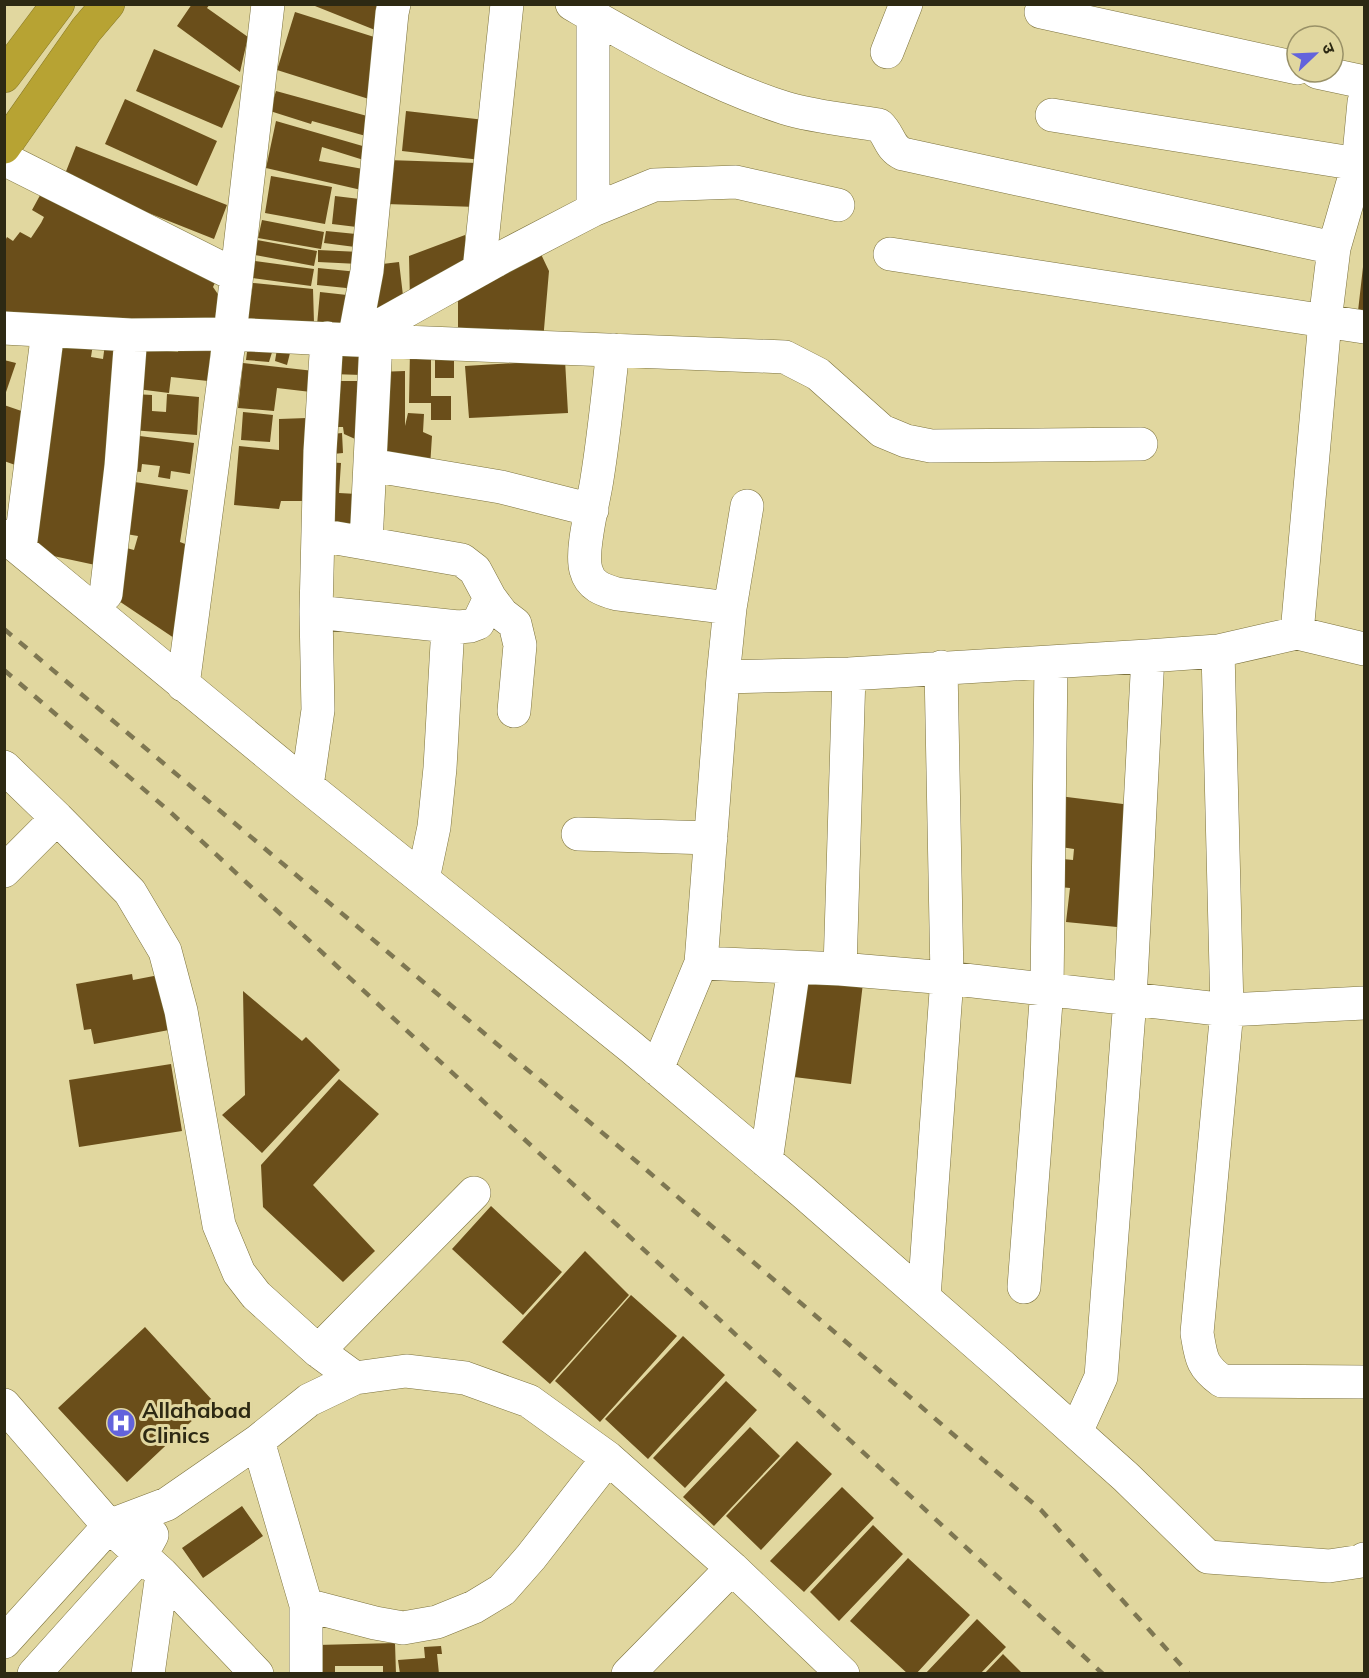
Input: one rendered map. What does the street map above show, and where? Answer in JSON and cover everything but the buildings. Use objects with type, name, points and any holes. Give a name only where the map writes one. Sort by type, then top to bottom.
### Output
[{"type":"highway","points":[[4,76],[58,4]]},
{"type":"highway","points":[[4,147],[86,30],[108,4]]},
{"type":"street","points":[[183,685],[230,334],[268,4]]},
{"type":"street","points":[[307,786],[318,710],[316,612],[320,451],[352,340],[367,271],[394,4]]},
{"type":"street","points":[[479,270],[507,4]]},
{"type":"street","points":[[887,52],[906,4]]},
{"type":"street","points":[[583,10],[593,210]]},
{"type":"street","points":[[583,10],[670,59],[748,94],[787,108],[879,125],[891,145],[903,154],[1334,248]]},
{"type":"street","points":[[1041,12],[1285,65]]},
{"type":"street","points":[[1345,78],[1365,82]]},
{"type":"street","points":[[1297,633],[1325,321],[1334,248],[1361,165],[1365,102]]},
{"type":"street","points":[[1052,115],[1361,165]]},
{"type":"street","points":[[4,159],[235,275]]},
{"type":"street","points":[[352,340],[593,210],[654,185],[736,182],[838,205]]},
{"type":"street","points":[[890,254],[1365,327]]},
{"type":"street","points":[[4,328],[131,335],[230,334],[785,357],[818,374],[882,431],[906,441],[931,446],[1141,444]]},
{"type":"street","points":[[48,331],[12,542],[183,685],[657,1069],[766,1161],[1076,1432],[1208,1557],[1329,1566],[1365,1559]]},
{"type":"street","points":[[106,594],[121,466],[131,335]]},
{"type":"street","points":[[352,340],[370,465],[366,543]]},
{"type":"street","points":[[614,351],[586,543],[585,568],[590,579],[601,590],[730,608]]},
{"type":"street","points":[[370,465],[501,487],[592,510]]},
{"type":"street","points":[[657,1069],[701,963],[723,677],[730,608],[747,506]]},
{"type":"street","points":[[319,535],[462,560],[475,570],[490,598],[502,615],[515,624],[519,635],[514,711]]},
{"type":"street","points":[[316,612],[448,626],[470,626],[478,623],[490,598]]},
{"type":"street","points":[[423,879],[434,827],[439,780],[448,626]]},
{"type":"street","points":[[723,677],[849,674],[1218,651],[1297,633],[1365,649]]},
{"type":"street","points":[[1218,651],[1227,1010],[1197,1333],[1201,1355],[1208,1371],[1222,1381],[1365,1382]]},
{"type":"street","points":[[1076,1432],[1101,1377],[1130,999],[1148,656]]},
{"type":"street","points":[[1024,1287],[1047,989],[1051,662]]},
{"type":"street","points":[[924,1297],[947,978],[941,667]]},
{"type":"street","points":[[840,969],[849,674]]},
{"type":"street","points":[[4,767],[130,892],[165,951],[182,1011],[219,1225],[239,1273],[256,1295],[318,1351],[355,1378]]},
{"type":"street","points":[[4,871],[57,818]]},
{"type":"street","points":[[578,834],[711,838]]},
{"type":"street","points":[[701,963],[840,969],[947,978],[1227,1010],[1365,1003]]},
{"type":"street","points":[[766,1161],[794,967]]},
{"type":"street","points":[[318,1351],[474,1193]]},
{"type":"street","points":[[4,1642],[109,1526],[167,1503],[258,1441],[309,1400],[355,1378],[406,1371],[465,1378],[529,1401],[608,1458],[732,1568],[838,1672]]},
{"type":"street","points":[[4,1405],[109,1526],[152,1565],[257,1674]]},
{"type":"street","points":[[258,1441],[306,1605],[306,1674]]},
{"type":"street","points":[[306,1605],[403,1628],[437,1622],[474,1607],[502,1590],[531,1557],[608,1458]]},
{"type":"street","points":[[148,1674],[152,1565],[167,1503]]},
{"type":"street","points":[[34,1674],[152,1565]]},
{"type":"street","points":[[628,1674],[732,1568]]},
{"type":"railway","points":[[4,629],[643,1167],[1041,1510],[1189,1674]]},
{"type":"railway","points":[[4,670],[168,810],[1103,1674]]},
{"type":"place","name":"Allahabad Clinics","points":[[121,1423]]}]
